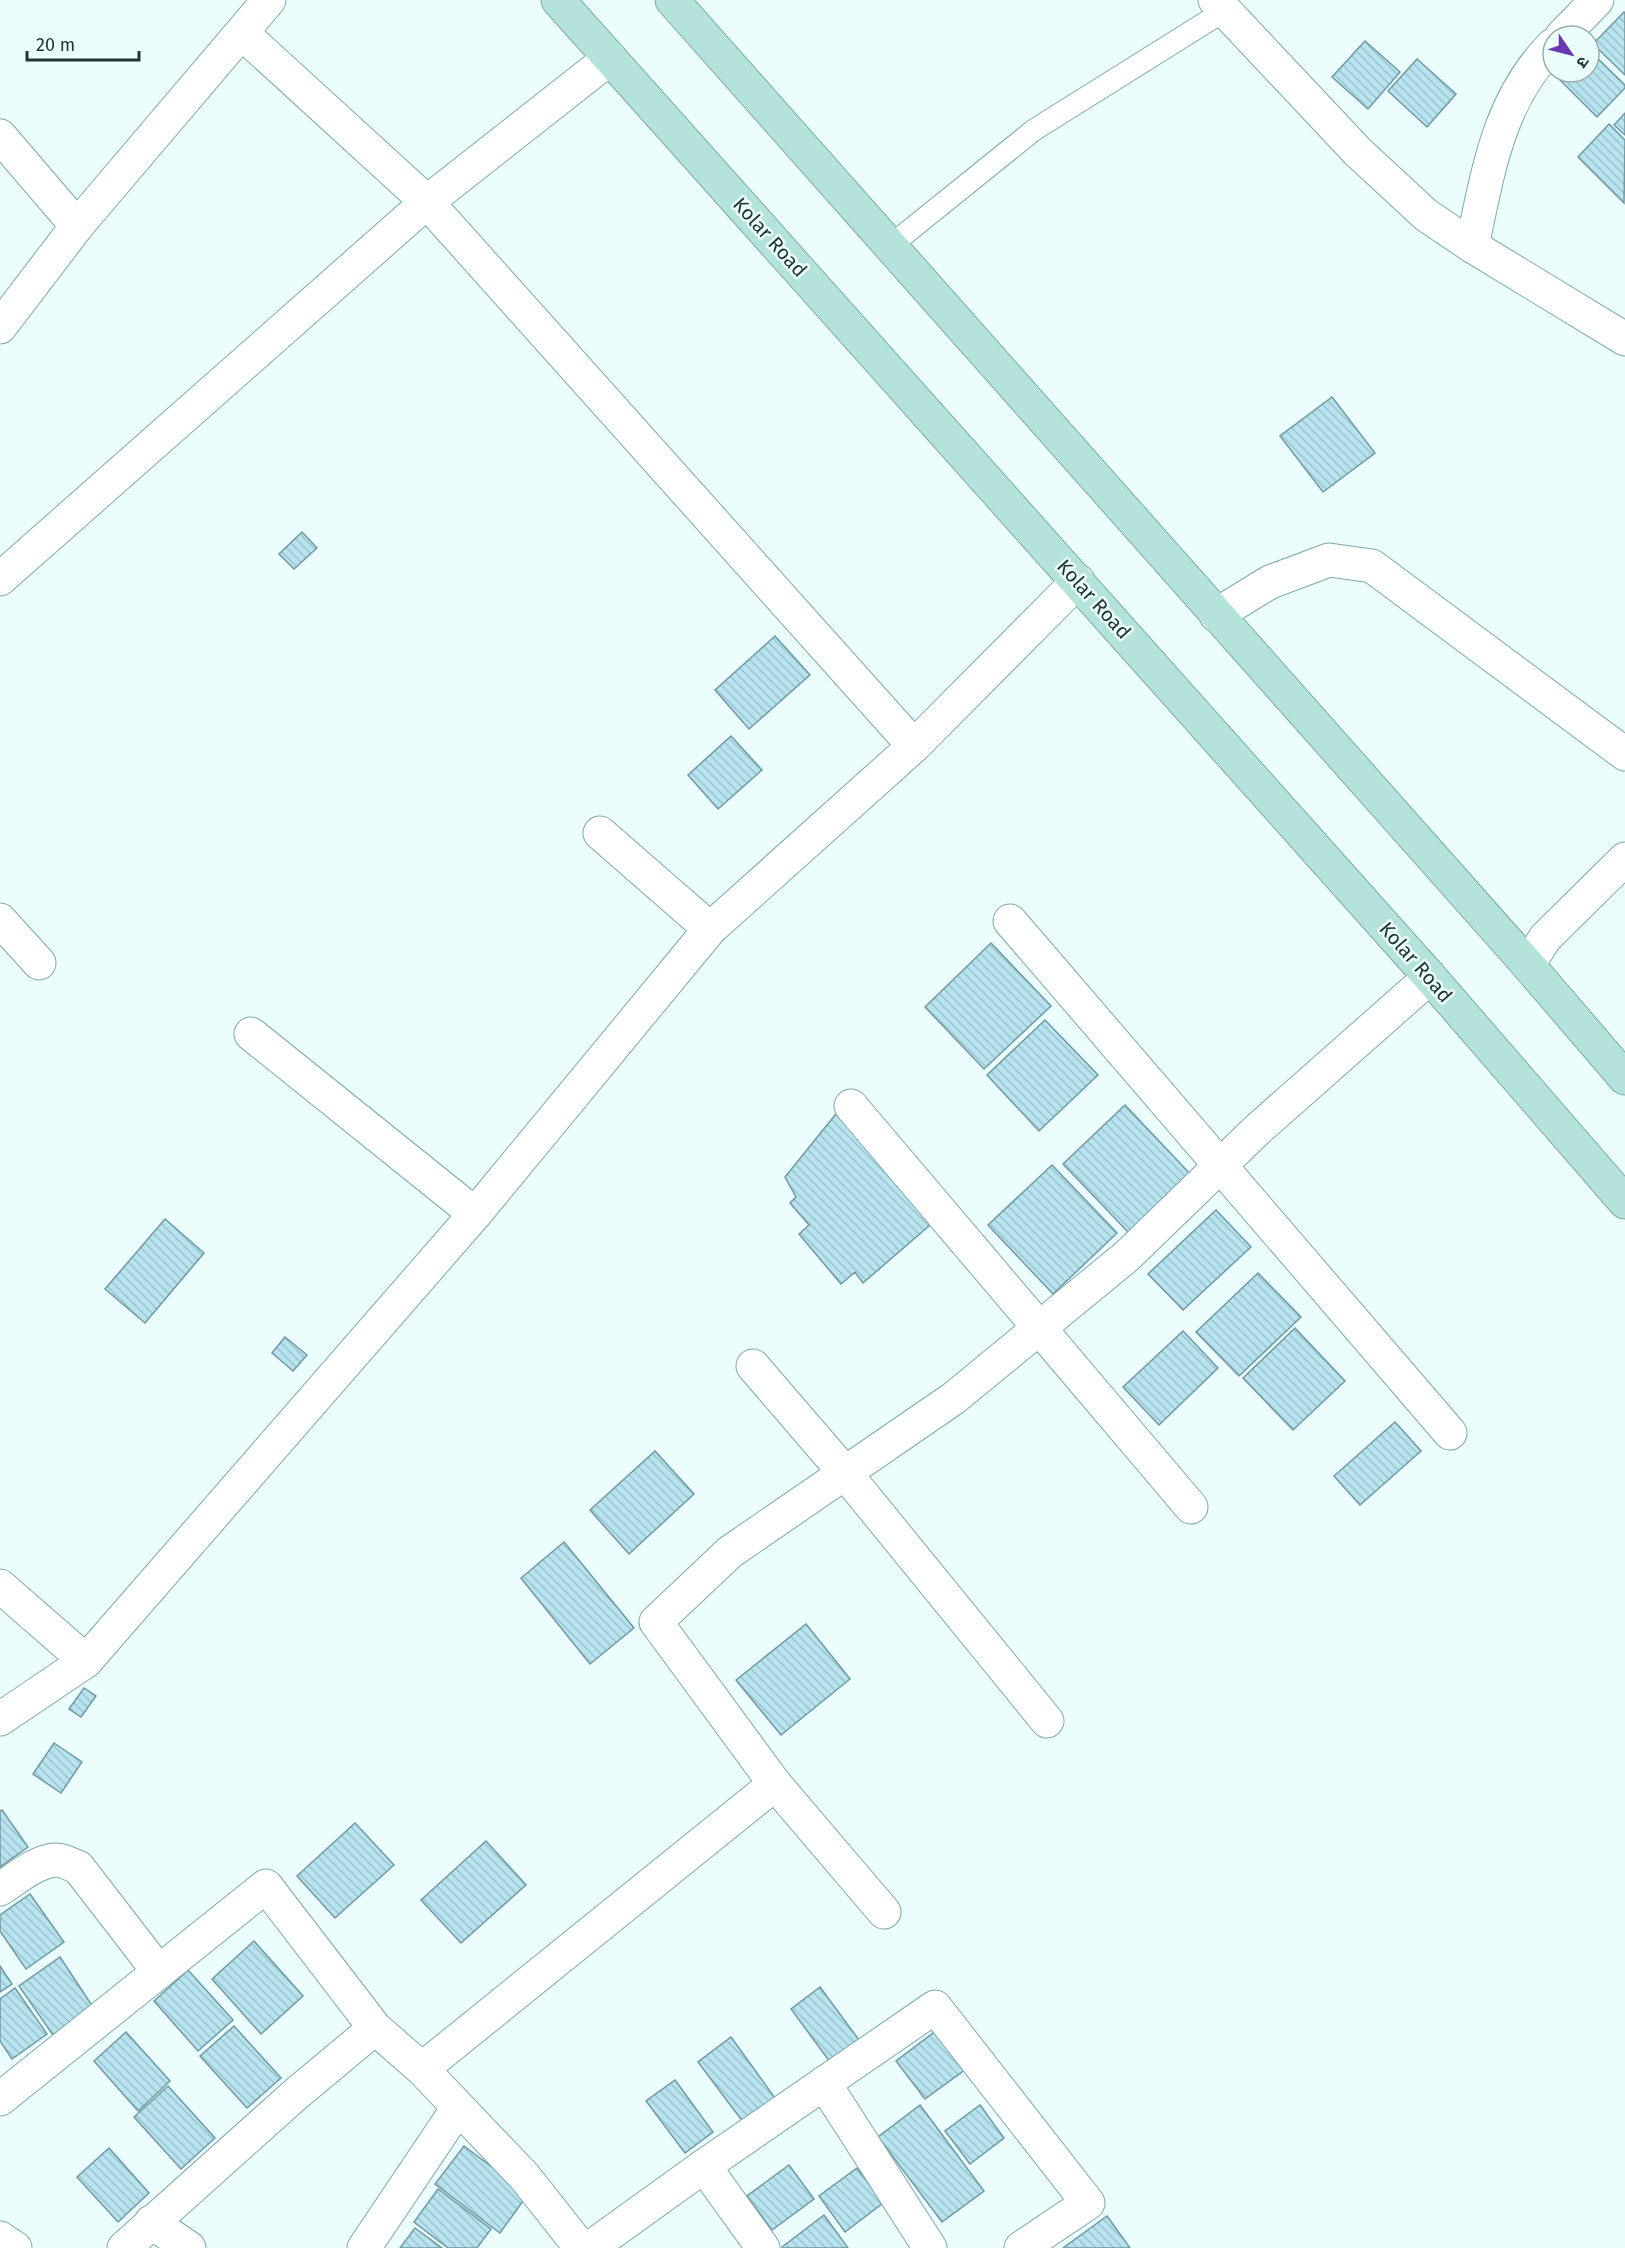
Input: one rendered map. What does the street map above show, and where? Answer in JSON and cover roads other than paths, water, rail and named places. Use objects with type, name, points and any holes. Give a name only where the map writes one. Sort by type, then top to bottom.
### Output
[{"type":"main road","name":"Kolar Road","points":[[558,0],[1430,977],[1625,1202]]},
{"type":"main road","points":[[672,0],[1528,965],[1625,1078]]},
{"type":"street","points":[[0,327],[78,226],[269,0]]},
{"type":"street","points":[[1574,24],[1597,0]]},
{"type":"street","points":[[1219,5],[1358,152],[1426,215],[1472,246],[1625,339]]},
{"type":"street","points":[[243,33],[427,202],[914,746]]},
{"type":"street","points":[[0,579],[427,202],[610,58]]},
{"type":"street","points":[[1472,246],[1493,152],[1512,99],[1541,58]]},
{"type":"street","points":[[0,136],[78,226]]},
{"type":"street","points":[[1216,615],[1270,582],[1329,560],[1372,566],[1625,754]]},
{"type":"street","points":[[0,1719],[86,1661],[475,1214],[710,929],[914,746],[1078,581]]},
{"type":"street","points":[[600,833],[710,929]]},
{"type":"street","points":[[1528,965],[1545,938],[1625,860]]},
{"type":"street","points":[[0,920],[39,963]]},
{"type":"street","points":[[1011,921],[1450,1433]]},
{"type":"street","points":[[884,1912],[775,1784],[656,1622],[730,1552],[954,1398],[1127,1256],[1257,1130],[1430,977]]},
{"type":"street","points":[[251,1034],[475,1214]]},
{"type":"street","points":[[851,1106],[1191,1507]]},
{"type":"street","points":[[753,1366],[845,1473],[1047,1722]]},
{"type":"street","points":[[0,1586],[86,1661]]},
{"type":"street","points":[[422,2069],[775,1784]]},
{"type":"street","points":[[0,1889],[25,1873],[57,1859],[78,1867],[159,1972]]},
{"type":"street","points":[[0,2098],[266,1886],[375,2028],[422,2069],[524,2176],[581,2248]]},
{"type":"street","points":[[590,2248],[704,2166],[935,2007],[1088,2203],[1021,2248]]},
{"type":"street","points":[[124,2248],[296,2094],[375,2028]]},
{"type":"street","points":[[824,2083],[930,2248]]},
{"type":"street","points":[[364,2248],[458,2108]]},
{"type":"street","points":[[704,2166],[763,2248]]},
{"type":"street","points":[[151,2222],[189,2248]]},
{"type":"street","points":[[0,2238],[15,2248]]},
{"type":"lane","points":[[890,246],[1034,130],[1219,5]]}]
